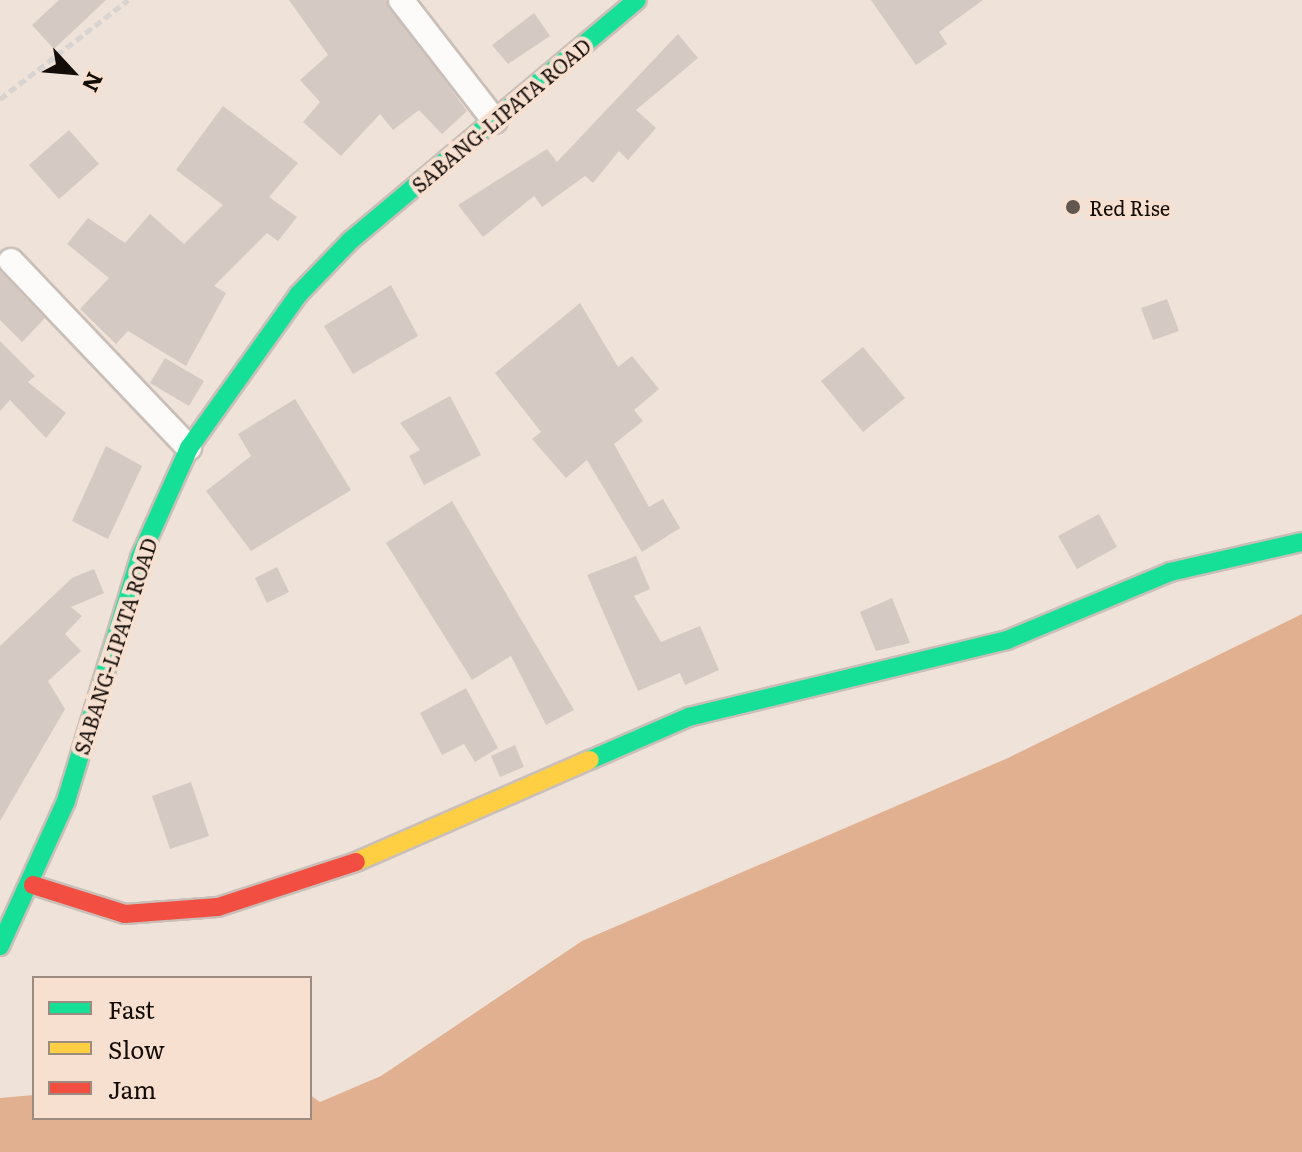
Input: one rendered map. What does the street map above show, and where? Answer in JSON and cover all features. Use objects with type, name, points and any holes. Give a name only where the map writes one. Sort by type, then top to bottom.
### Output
[{"type":"street","points":[[401,0],[495,121]]},
{"type":"street","name":"SABANG-LIPATA ROAD","points":[[0,946],[33,885],[66,801],[140,557],[189,448],[298,295],[351,240],[637,0]]},
{"type":"street","points":[[11,261],[189,448]]},
{"type":"street","points":[[33,885],[125,914],[218,907],[307,883],[412,844],[689,717],[1007,640],[1170,572],[1302,542]]},
{"type":"path","points":[[0,99],[128,0]]},
{"type":"shaded area","points":[[1302,614],[1302,1152],[0,1152],[0,1098],[32,1095],[32,1120],[312,1120],[312,1096],[320,1102],[381,1076],[582,941],[1008,758]]},
{"type":"building","points":[[59,0],[106,0],[54,49],[32,25]]},
{"type":"building","points":[[289,0],[386,0],[467,111],[442,134],[419,110],[393,130],[380,114],[341,156],[303,122],[320,102],[300,80],[328,55]]},
{"type":"building","points":[[871,0],[983,0],[939,32],[947,44],[916,65]]},
{"type":"building","points":[[534,13],[550,36],[508,64],[492,45]]},
{"type":"building","points":[[678,34],[698,58],[636,110],[656,128],[628,160],[619,151],[593,183],[585,176],[542,207],[534,196],[483,237],[458,205],[547,149],[557,162]]},
{"type":"building","points":[[223,106],[298,163],[269,197],[297,217],[278,241],[267,233],[214,286],[226,293],[186,366],[128,331],[116,344],[80,309],[109,278],[67,244],[88,218],[125,243],[150,214],[184,244],[223,205],[176,170]]},
{"type":"building","points":[[69,130],[99,164],[59,199],[29,165]]},
{"type":"building","points":[[0,271],[45,318],[22,342],[0,320]]},
{"type":"building","points":[[391,285],[418,336],[353,374],[324,326]]},
{"type":"building","points":[[1167,299],[1179,331],[1153,340],[1141,308]]},
{"type":"building","points":[[580,303],[618,367],[632,356],[659,389],[634,410],[643,421],[614,444],[649,507],[663,499],[680,528],[642,552],[587,460],[566,478],[532,439],[541,432],[495,373]]},
{"type":"building","points":[[0,341],[35,376],[28,382],[66,413],[46,438],[10,400],[0,411]]},
{"type":"building","points":[[863,347],[905,398],[863,432],[821,381]]},
{"type":"building","points":[[165,358],[204,381],[189,406],[150,383]]},
{"type":"building","points":[[450,396],[481,455],[424,485],[409,456],[420,450],[400,423]]},
{"type":"building","points":[[295,399],[351,490],[251,551],[206,491],[251,456],[238,434]]},
{"type":"building","points":[[106,446],[142,466],[108,539],[72,521]]},
{"type":"building","points":[[452,501],[574,710],[546,725],[511,656],[472,680],[386,543]]},
{"type":"building","points":[[1099,514],[1117,547],[1077,569],[1058,536]]},
{"type":"building","points":[[636,556],[650,589],[634,596],[661,642],[700,626],[719,670],[685,685],[680,673],[638,691],[587,575]]},
{"type":"building","points":[[277,567],[289,592],[267,603],[255,578]]},
{"type":"building","points":[[94,569],[104,593],[71,607],[82,616],[65,634],[81,651],[48,681],[65,709],[0,821],[0,646],[72,578]]},
{"type":"building","points":[[892,598],[910,643],[876,651],[860,612]]},
{"type":"building","points":[[466,688],[498,748],[475,762],[464,744],[442,755],[420,713]]},
{"type":"building","points":[[515,745],[524,767],[500,777],[491,756]]},
{"type":"building","points":[[191,782],[209,836],[170,849],[152,796]]},
{"type":"traffic: fast","points":[[0,946],[66,801],[140,557],[189,448],[298,295],[351,240],[637,0]]},
{"type":"traffic: fast","points":[[590,760],[689,717],[1007,640],[1170,572],[1302,542]]},
{"type":"traffic: slow","points":[[356,862],[590,760]]},
{"type":"traffic: jam","points":[[33,885],[125,914],[218,907],[356,862]]},
{"type":"place","name":"Red Rise","points":[[1073,207]]}]
